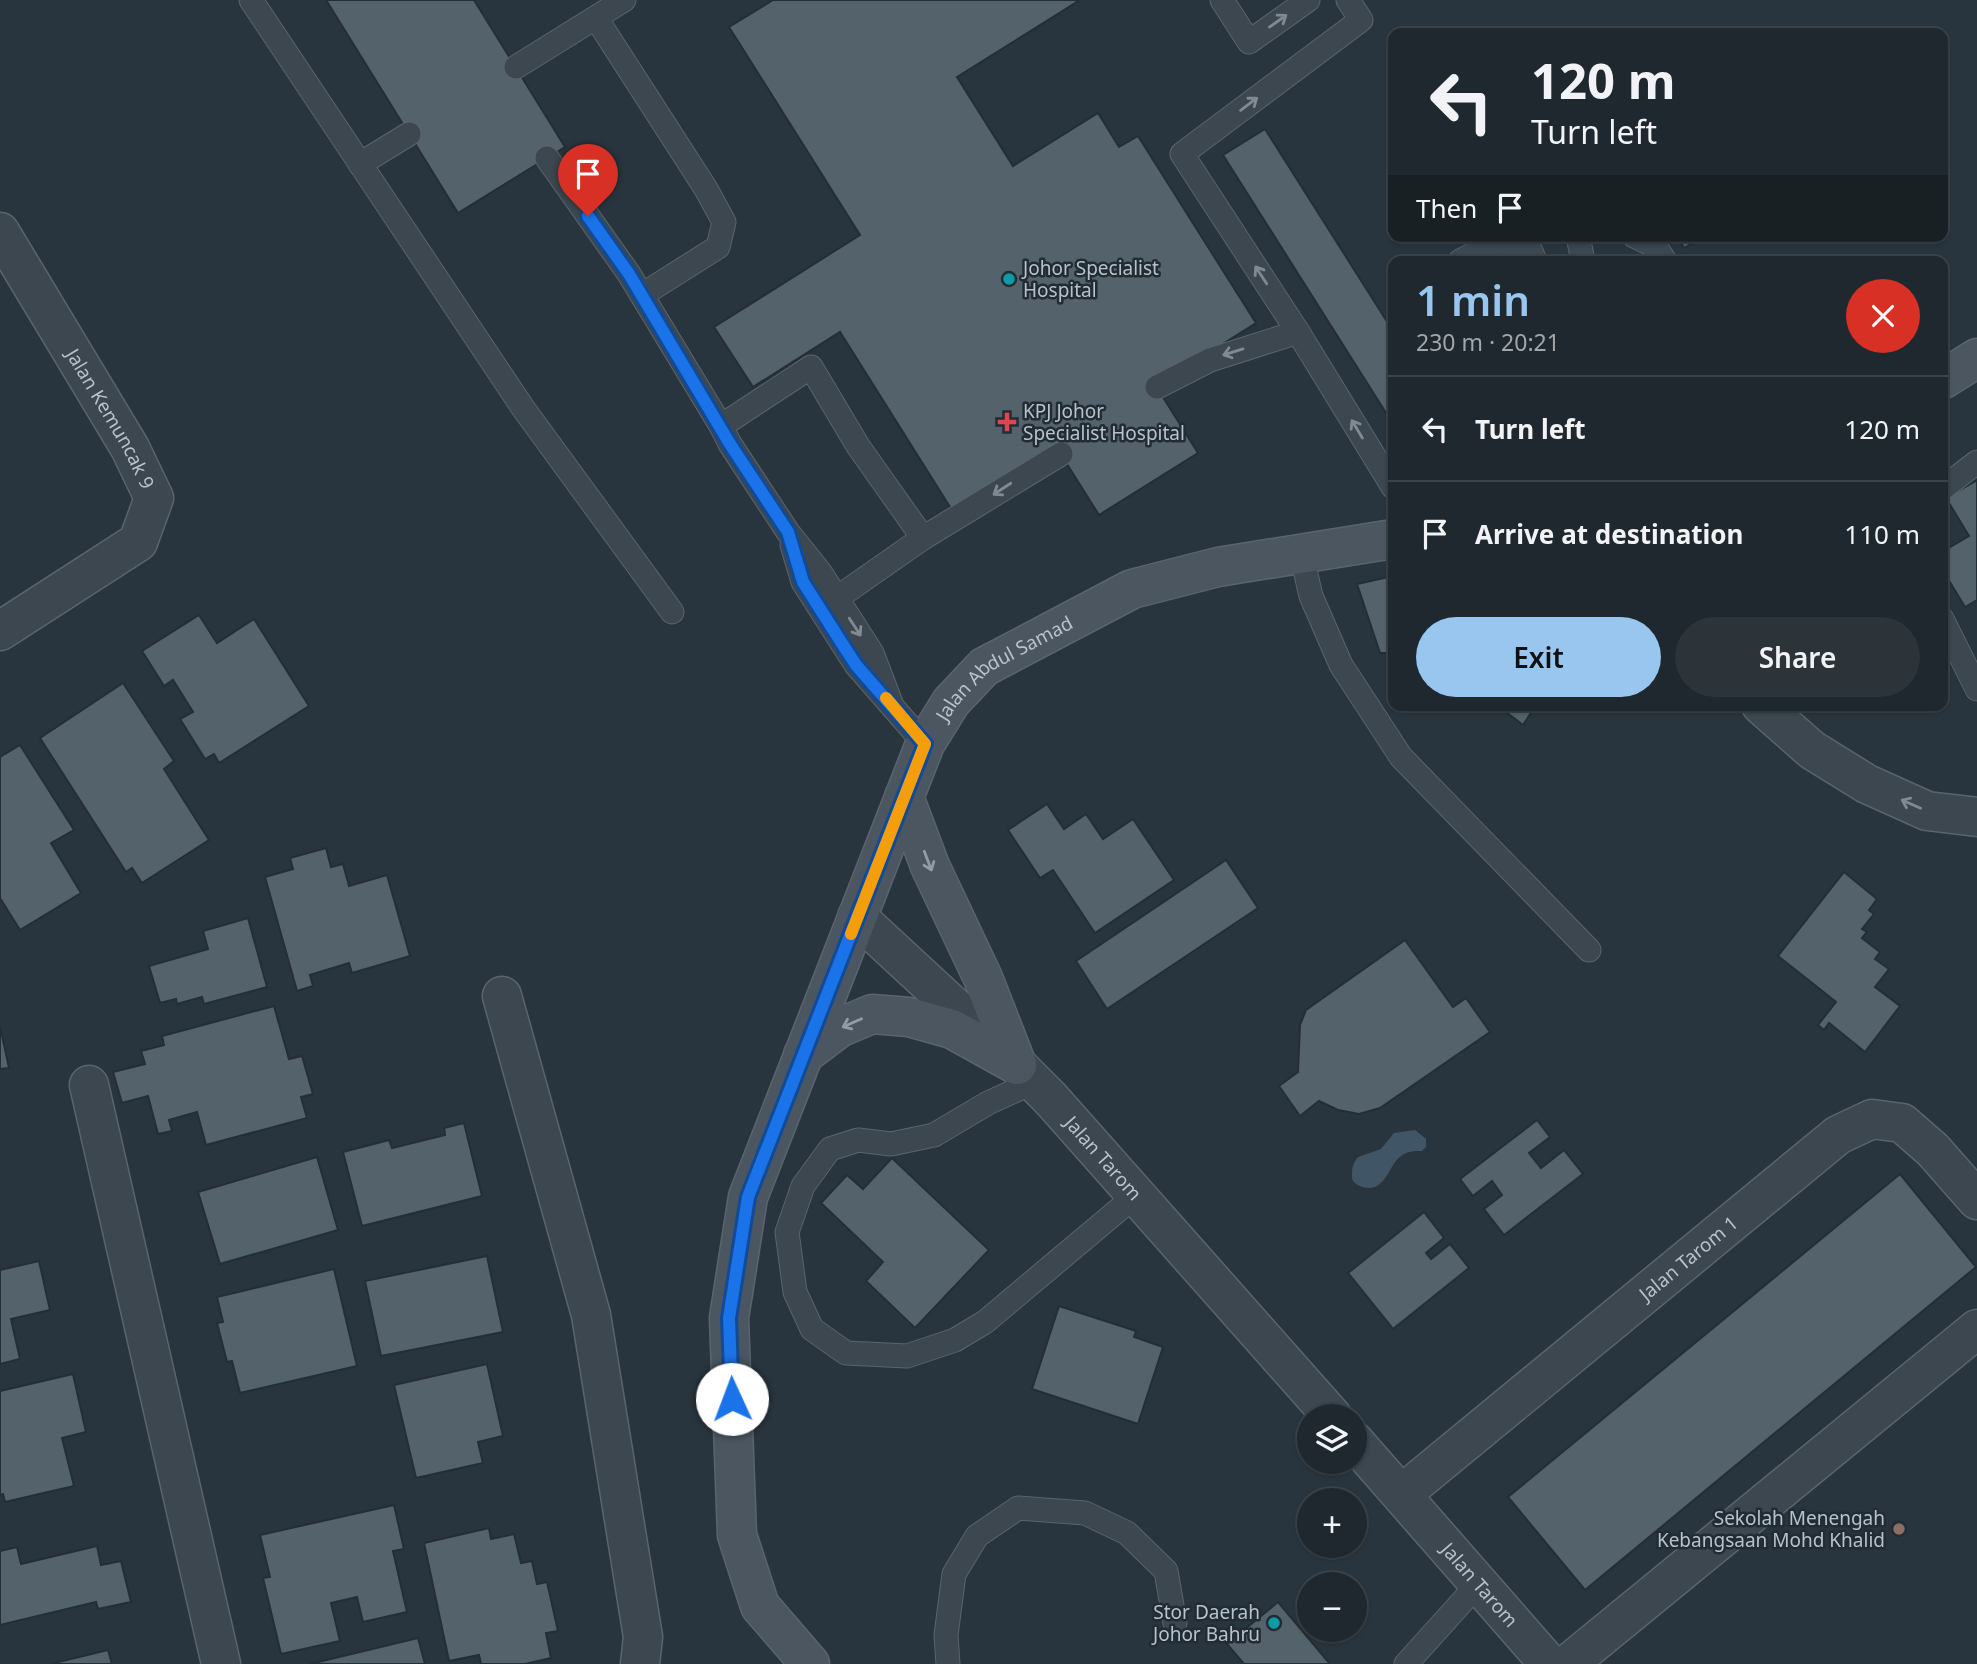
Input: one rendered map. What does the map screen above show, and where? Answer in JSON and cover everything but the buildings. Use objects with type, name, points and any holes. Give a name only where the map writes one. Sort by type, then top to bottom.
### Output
[{"type":"street","name":"Jalan Kemuncak 9","points":[[0,232],[130,448],[154,498],[138,542],[0,631]]},
{"type":"street","points":[[1948,376],[1977,358]]},
{"type":"street","name":"Jalan Abdul Samad","points":[[810,1664],[760,1606],[737,1535],[729,1318],[748,1197],[925,744],[951,702],[984,667],[1132,589],[1218,567],[1388,540]]},
{"type":"street","points":[[1768,711],[1812,750],[1867,784],[1927,811],[1977,817]]},
{"type":"street","points":[[904,797],[930,866],[1026,1074]]},
{"type":"street","name":"Jalan Tarom","points":[[857,917],[1026,1074],[1321,1404]]},
{"type":"street","points":[[502,996],[592,1315],[643,1637],[640,1664]]},
{"type":"street","points":[[803,1055],[839,1028],[873,1014],[909,1017],[952,1029],[1026,1074]]},
{"type":"street","points":[[89,1085],[221,1664]]},
{"type":"street","name":"Jalan Tarom 1","points":[[1402,1494],[1838,1135],[1872,1119],[1902,1123],[1933,1150],[1977,1200]]},
{"type":"street","points":[[1568,1664],[1977,1329]]},
{"type":"street","name":"Jalan Tarom","points":[[1367,1455],[1549,1664]]},
{"type":"lane","points":[[251,0],[523,408],[672,612]]},
{"type":"lane","points":[[516,67],[624,0]]},
{"type":"lane","points":[[1222,0],[1249,42],[1308,0]]},
{"type":"lane","points":[[1348,0],[1361,20],[1182,154],[1298,332],[1388,479]]},
{"type":"lane","points":[[596,18],[706,189],[724,222],[718,247],[642,295]]},
{"type":"lane","points":[[360,164],[409,134]]},
{"type":"lane","points":[[547,158],[629,274],[730,444],[788,532],[820,572],[872,653],[891,703]]},
{"type":"lane","points":[[1471,256],[1502,242]]},
{"type":"lane","points":[[1518,242],[1530,256]]},
{"type":"lane","points":[[1647,242],[1655,246],[1662,256]]},
{"type":"lane","points":[[1157,387],[1210,360],[1298,332]]},
{"type":"lane","points":[[720,426],[811,367],[858,446],[923,538]]},
{"type":"lane","points":[[836,598],[923,538],[1061,454]]},
{"type":"lane","points":[[1948,484],[1977,462]]},
{"type":"lane","points":[[788,532],[803,582],[856,665],[925,744]]},
{"type":"lane","points":[[1301,553],[1311,596],[1341,665],[1401,757],[1589,950]]},
{"type":"lane","points":[[1948,631],[1977,689]]},
{"type":"lane","points":[[1026,1074],[988,1102],[933,1135],[891,1144],[858,1140],[830,1149],[803,1186],[787,1232],[795,1292],[812,1329],[846,1353],[907,1356],[955,1340],[985,1322],[1135,1196]]},
{"type":"lane","points":[[948,1664],[946,1635],[954,1574],[977,1536],[1018,1508],[1085,1513],[1127,1533],[1166,1571],[1175,1623]]},
{"type":"lane","points":[[1406,1664],[1480,1582]]},
{"type":"water","points":[[1415,1130],[1426,1139],[1426,1147],[1422,1151],[1401,1156],[1375,1187],[1368,1188],[1354,1182],[1352,1168],[1358,1157],[1381,1149],[1394,1133]]},
{"type":"slow traffic","points":[[851,934],[925,744],[886,698]]},
{"type":"place","name":"Johor Specialist Hospital","points":[[1009,279]]},
{"type":"place","name":"KPJ Johor Specialist Hospital","points":[[1007,422]]},
{"type":"place","name":"Sekolah Menengah Kebangsaan Mohd Khalid","points":[[1899,1529]]},
{"type":"place","name":"Stor Daerah Johor Bahru","points":[[1274,1623]]},
{"type":"route","points":[[588,216],[629,274],[730,444],[788,532],[803,582],[843,645],[856,665],[925,744],[748,1197],[729,1318],[732,1399]]}]
